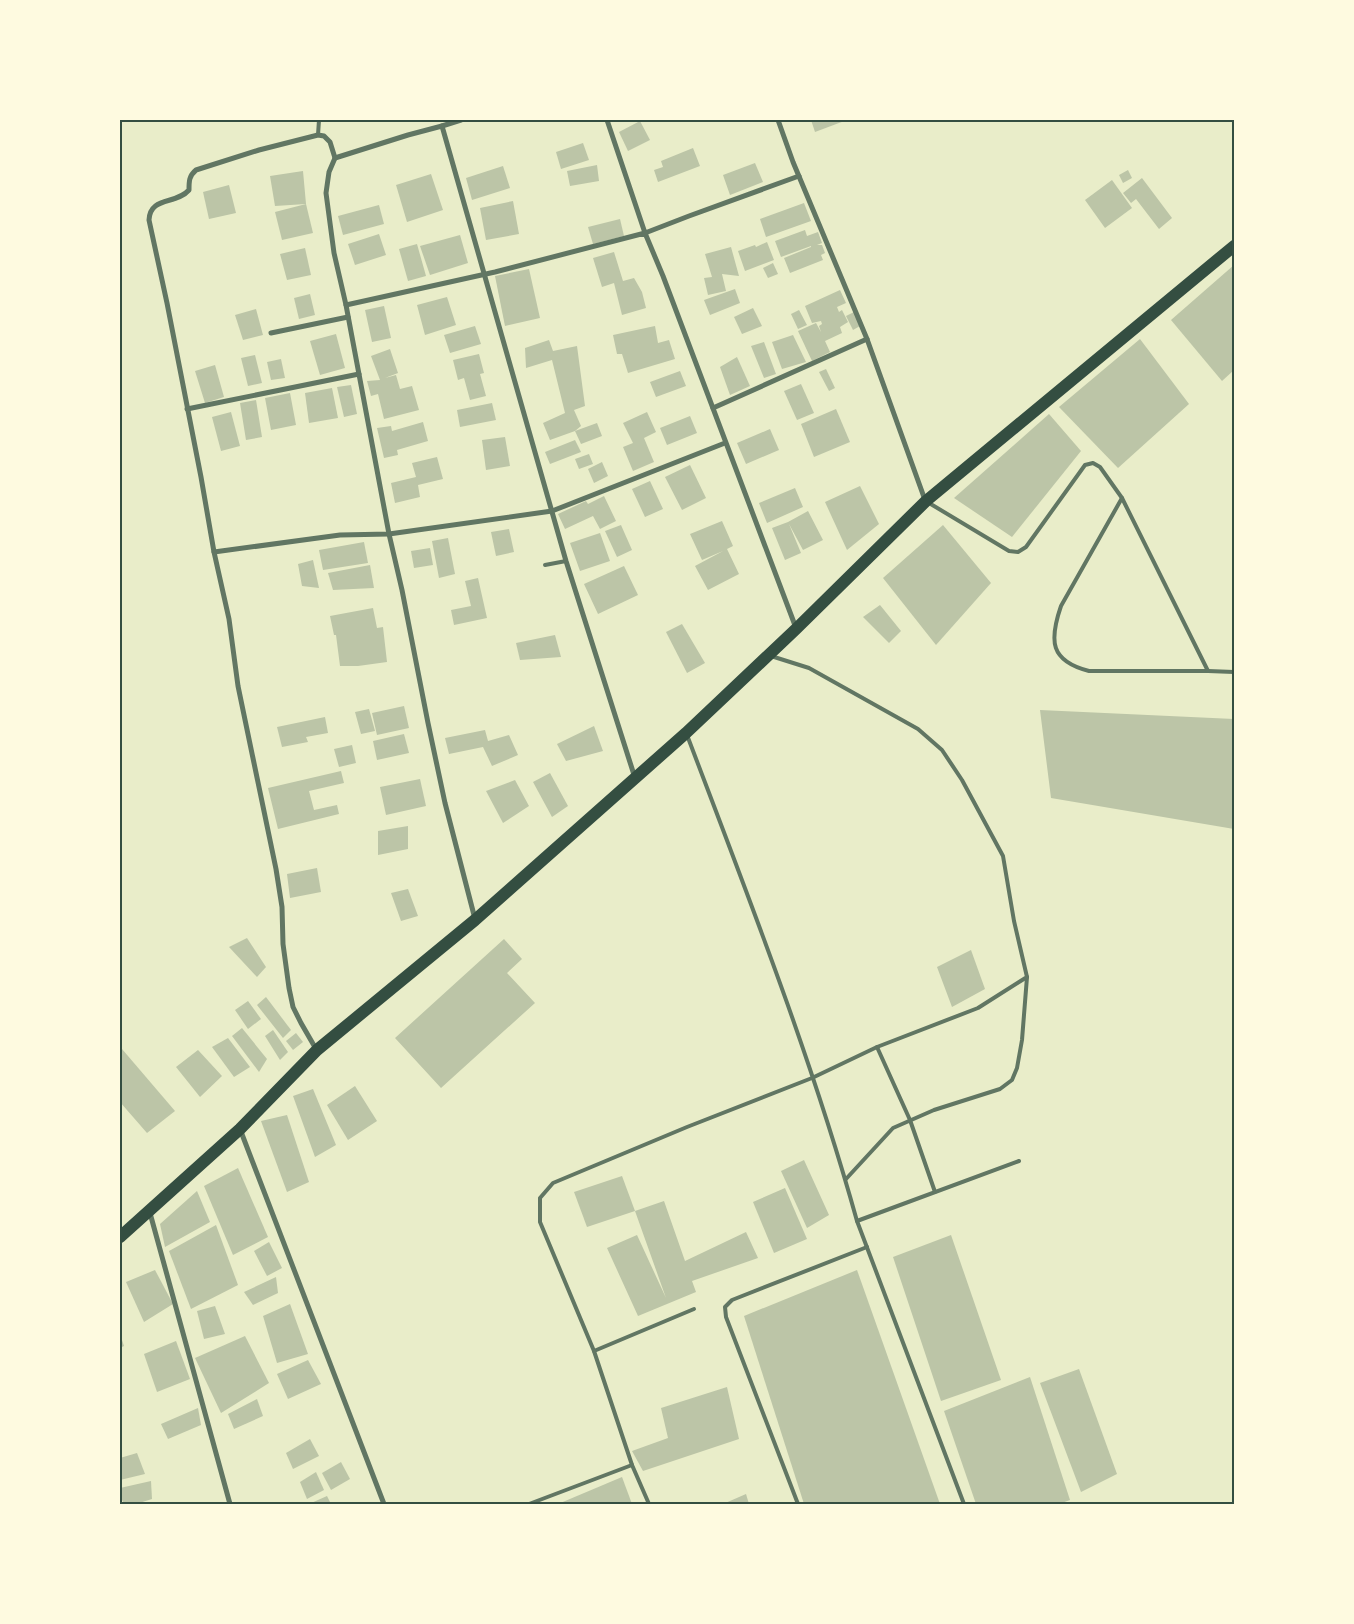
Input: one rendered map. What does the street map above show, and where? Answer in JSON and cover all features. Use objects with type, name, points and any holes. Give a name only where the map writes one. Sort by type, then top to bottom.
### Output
[{"type":"main road","points":[[120,1237],[240,1129],[317,1050],[475,920],[686,733],[796,629],[926,501],[1234,246]]},
{"type":"street","points":[[335,158],[461,120]]},
{"type":"street","points":[[607,120],[645,233],[796,629]]},
{"type":"street","points":[[778,120],[799,176],[867,339],[926,501]]},
{"type":"street","points":[[442,126],[566,561],[635,778]]},
{"type":"street","points":[[317,1050],[293,1006],[289,988],[283,944],[282,907],[276,869],[238,686],[229,618],[214,552],[201,477],[149,220],[149,212],[152,207],[185,195],[189,190],[190,174],[196,170],[259,150],[318,135],[324,136],[330,142],[335,158],[329,172],[326,193],[334,253],[346,305],[389,534],[445,803],[475,920]]},
{"type":"street","points":[[346,305],[645,233],[799,176]]},
{"type":"street","points":[[271,334],[348,318]]},
{"type":"street","points":[[713,408],[867,339]]},
{"type":"street","points":[[187,409],[359,374]]},
{"type":"street","points":[[214,552],[340,535],[389,534],[552,511],[725,443]]},
{"type":"street","points":[[240,1129],[384,1504]]},
{"type":"street","points":[[149,1210],[230,1504]]},
{"type":"lane","points":[[318,120],[318,135]]},
{"type":"lane","points":[[926,501],[1009,551],[1018,552],[1026,547],[1085,465],[1093,463],[1100,467],[1122,498],[1208,671]]},
{"type":"lane","points":[[1122,498],[1061,606],[1055,624],[1056,650],[1064,661],[1076,668],[1089,671],[1234,672]]},
{"type":"lane","points":[[545,565],[566,561]]},
{"type":"lane","points":[[769,655],[809,668],[918,729],[942,750],[962,780],[1003,856],[1026,977],[1022,1040],[1017,1068],[1012,1080],[1000,1089],[934,1110],[893,1128],[846,1179]]},
{"type":"lane","points":[[686,733],[777,972],[846,1179],[857,1222],[964,1504]]},
{"type":"lane","points":[[649,1504],[632,1465],[594,1351],[540,1222],[540,1198],[553,1183],[686,1127],[812,1078],[877,1047],[978,1008],[1026,977]]},
{"type":"lane","points":[[877,1047],[910,1120],[935,1192]]},
{"type":"lane","points":[[857,1222],[1019,1161]]},
{"type":"lane","points":[[798,1504],[726,1317],[725,1306],[732,1300],[867,1247]]},
{"type":"lane","points":[[594,1351],[694,1309]]},
{"type":"lane","points":[[529,1504],[632,1465]]},
{"type":"building","points":[[811,120],[847,120],[815,132]]},
{"type":"building","points":[[640,121],[650,140],[628,151],[619,132]]},
{"type":"building","points":[[583,143],[589,160],[561,169],[556,152]]},
{"type":"building","points":[[693,148],[700,166],[658,182],[654,170],[663,167],[661,161]]},
{"type":"building","points":[[755,163],[763,182],[730,195],[723,175]]},
{"type":"building","points":[[597,165],[599,181],[570,186],[567,171]]},
{"type":"building","points":[[503,166],[510,188],[472,200],[466,178]]},
{"type":"building","points":[[1128,170],[1132,178],[1123,183],[1119,175]]},
{"type":"building","points":[[303,171],[306,204],[275,206],[270,176]]},
{"type":"building","points":[[431,174],[443,210],[407,222],[396,185]]},
{"type":"building","points":[[1142,178],[1172,218],[1159,229],[1136,199],[1131,203],[1123,193]]},
{"type":"building","points":[[1112,180],[1132,208],[1105,228],[1085,200]]},
{"type":"building","points":[[229,185],[236,213],[209,219],[203,192]]},
{"type":"building","points":[[513,201],[519,234],[486,240],[480,208]]},
{"type":"building","points":[[804,203],[811,221],[766,237],[760,219]]},
{"type":"building","points":[[306,204],[313,233],[282,240],[275,212]]},
{"type":"building","points":[[379,205],[384,224],[343,235],[338,216]]},
{"type":"building","points":[[620,219],[624,236],[593,244],[588,227]]},
{"type":"building","points":[[805,230],[807,236],[818,232],[822,243],[817,245],[822,245],[825,253],[821,255],[823,260],[790,273],[784,258],[811,246],[781,257],[775,241]]},
{"type":"building","points":[[379,234],[386,255],[355,265],[348,244]]},
{"type":"building","points":[[460,235],[468,263],[430,275],[420,246]]},
{"type":"building","points":[[767,242],[774,260],[745,271],[738,251],[755,245],[756,247]]},
{"type":"building","points":[[417,244],[426,276],[408,281],[399,249]]},
{"type":"building","points":[[731,247],[739,276],[722,274],[726,291],[708,295],[704,278],[712,277],[705,254]]},
{"type":"building","points":[[305,248],[311,275],[287,280],[280,254]]},
{"type":"building","points":[[614,252],[623,281],[634,278],[642,292],[646,308],[622,315],[614,283],[602,287],[593,258]]},
{"type":"building","points":[[773,263],[778,274],[768,278],[763,268]]},
{"type":"building","points":[[1234,265],[1234,370],[1222,381],[1171,320]]},
{"type":"building","points":[[529,269],[540,318],[505,326],[495,276]]},
{"type":"building","points":[[735,289],[740,303],[710,315],[704,300]]},
{"type":"building","points":[[840,290],[846,303],[837,307],[839,312],[842,310],[848,322],[840,327],[842,333],[825,341],[830,352],[812,361],[798,331],[816,323],[821,332],[819,326],[822,324],[821,321],[812,323],[805,306]]},
{"type":"building","points":[[310,294],[315,315],[299,319],[294,298]]},
{"type":"building","points":[[447,297],[456,325],[425,335],[417,305]]},
{"type":"building","points":[[384,306],[391,338],[372,342],[365,310]]},
{"type":"building","points":[[753,308],[762,326],[742,334],[734,317]]},
{"type":"building","points":[[256,309],[263,335],[243,340],[235,315]]},
{"type":"building","points":[[799,310],[807,325],[798,329],[791,314]]},
{"type":"building","points":[[854,312],[860,326],[853,330],[846,316]]},
{"type":"building","points":[[475,326],[481,344],[450,353],[444,335]]},
{"type":"building","points":[[655,326],[658,343],[669,340],[675,359],[628,373],[622,354],[617,354],[613,335]]},
{"type":"building","points":[[336,334],[345,368],[320,375],[310,341]]},
{"type":"building","points":[[793,335],[806,362],[782,369],[772,342]]},
{"type":"building","points":[[1140,339],[1189,404],[1118,468],[1059,407]]},
{"type":"building","points":[[549,340],[553,351],[577,346],[585,406],[574,410],[581,426],[575,431],[550,440],[543,423],[565,413],[552,360],[526,368],[525,348]]},
{"type":"building","points":[[764,342],[776,374],[764,378],[751,346]]},
{"type":"building","points":[[390,349],[398,373],[385,378],[396,375],[400,389],[412,386],[419,410],[384,419],[378,394],[371,396],[367,381],[380,380],[371,356]]},
{"type":"building","points":[[479,354],[484,373],[480,374],[486,396],[470,400],[464,378],[458,380],[453,360]]},
{"type":"building","points":[[255,355],[262,383],[248,386],[241,358]]},
{"type":"building","points":[[737,357],[750,386],[730,395],[720,367]]},
{"type":"building","points":[[281,359],[285,378],[271,380],[267,362]]},
{"type":"building","points":[[215,365],[224,397],[205,403],[195,371]]},
{"type":"building","points":[[826,369],[835,388],[829,391],[819,372]]},
{"type":"building","points":[[680,371],[686,386],[656,397],[650,382]]},
{"type":"building","points":[[801,384],[814,413],[797,420],[784,391]]},
{"type":"building","points":[[351,385],[357,414],[344,417],[337,387]]},
{"type":"building","points":[[332,388],[338,418],[309,423],[305,393]]},
{"type":"building","points":[[290,393],[296,425],[271,430],[265,398]]},
{"type":"building","points":[[256,400],[262,437],[246,440],[240,403]]},
{"type":"building","points":[[492,403],[496,420],[460,427],[457,410]]},
{"type":"building","points":[[836,409],[850,442],[814,457],[801,424]]},
{"type":"building","points":[[231,412],[240,446],[221,451],[212,417]]},
{"type":"building","points":[[647,412],[656,432],[644,438],[654,462],[633,471],[623,447],[633,443],[623,423]]},
{"type":"building","points":[[1049,414],[1081,451],[1012,537],[954,498]]},
{"type":"building","points":[[690,416],[697,433],[667,445],[660,428]]},
{"type":"building","points":[[423,422],[428,441],[397,450],[398,455],[384,458],[377,428],[391,426],[392,431]]},
{"type":"building","points":[[597,423],[602,436],[581,444],[575,431]]},
{"type":"building","points":[[770,429],[779,450],[746,464],[737,443]]},
{"type":"building","points":[[505,437],[510,466],[486,470],[482,440]]},
{"type":"building","points":[[575,440],[581,452],[550,464],[545,452]]},
{"type":"building","points":[[589,454],[593,464],[579,469],[575,459]]},
{"type":"building","points":[[437,457],[443,479],[418,485],[420,497],[395,503],[391,483],[416,477],[412,463]]},
{"type":"building","points":[[602,462],[608,476],[594,483],[588,469]]},
{"type":"building","points":[[690,465],[706,498],[682,510],[665,477]]},
{"type":"building","points":[[650,481],[663,509],[645,517],[632,489]]},
{"type":"building","points":[[860,486],[879,524],[847,550],[825,502]]},
{"type":"building","points":[[795,488],[803,507],[767,523],[759,503]]},
{"type":"building","points":[[604,496],[616,521],[600,529],[593,516],[565,529],[558,514],[586,501],[588,504]]},
{"type":"building","points":[[808,511],[823,540],[803,550],[789,524],[801,553],[785,560],[772,528]]},
{"type":"building","points":[[722,521],[733,546],[727,549],[739,574],[708,590],[695,566],[723,551],[702,560],[690,534]]},
{"type":"building","points":[[621,525],[632,550],[617,557],[605,531]]},
{"type":"building","points":[[943,525],[991,583],[936,645],[883,578]]},
{"type":"building","points":[[509,529],[514,552],[496,556],[491,532]]},
{"type":"building","points":[[600,533],[610,561],[580,571],[570,543]]},
{"type":"building","points":[[448,538],[455,574],[439,578],[432,541]]},
{"type":"building","points":[[364,542],[368,563],[323,570],[319,550]]},
{"type":"building","points":[[430,548],[433,565],[414,568],[411,551]]},
{"type":"building","points":[[313,560],[319,588],[302,586],[298,564]]},
{"type":"building","points":[[370,565],[374,588],[333,590],[328,573]]},
{"type":"building","points":[[624,566],[638,595],[598,614],[584,584]]},
{"type":"building","points":[[478,578],[487,618],[454,625],[451,610],[471,606],[465,581]]},
{"type":"building","points":[[880,605],[901,631],[889,643],[863,617]]},
{"type":"building","points":[[373,608],[377,628],[383,627],[387,662],[358,666],[340,666],[336,635],[334,635],[330,616]]},
{"type":"building","points":[[682,624],[705,663],[687,673],[666,632]]},
{"type":"building","points":[[555,635],[561,657],[520,660],[516,643]]},
{"type":"building","points":[[404,706],[409,728],[377,735],[372,713]]},
{"type":"building","points":[[369,709],[375,731],[361,734],[355,712]]},
{"type":"building","points":[[1040,710],[1234,719],[1234,829],[1051,798]]},
{"type":"building","points":[[325,717],[328,733],[306,737],[308,742],[282,747],[277,727]]},
{"type":"building","points":[[594,726],[603,751],[566,761],[557,744]]},
{"type":"building","points":[[485,730],[488,741],[509,735],[518,755],[492,766],[483,747],[449,754],[445,738]]},
{"type":"building","points":[[404,734],[409,753],[377,760],[373,741]]},
{"type":"building","points":[[352,745],[356,763],[339,767],[334,749]]},
{"type":"building","points":[[341,771],[344,783],[309,791],[314,810],[337,805],[339,814],[278,829],[268,788]]},
{"type":"building","points":[[550,773],[568,806],[552,817],[533,782]]},
{"type":"building","points":[[420,779],[426,806],[386,815],[380,787]]},
{"type":"building","points":[[515,780],[529,806],[503,823],[486,791]]},
{"type":"building","points":[[408,826],[408,849],[378,855],[378,831]]},
{"type":"building","points":[[317,868],[321,892],[290,898],[287,874]]},
{"type":"building","points":[[408,889],[418,916],[401,921],[391,893]]},
{"type":"building","points":[[247,938],[266,967],[257,977],[229,947]]},
{"type":"building","points":[[504,939],[522,959],[507,973],[535,1003],[441,1088],[395,1038]]},
{"type":"building","points":[[971,950],[985,989],[952,1007],[937,967]]},
{"type":"building","points":[[266,997],[291,1030],[283,1038],[257,1005]]},
{"type":"building","points":[[248,1001],[261,1019],[248,1029],[235,1010]]},
{"type":"building","points":[[242,1028],[267,1059],[259,1072],[232,1036]]},
{"type":"building","points":[[273,1030],[288,1052],[280,1060],[265,1036]]},
{"type":"building","points":[[296,1033],[303,1042],[293,1050],[286,1041]]},
{"type":"building","points":[[228,1038],[250,1067],[234,1077],[212,1047]]},
{"type":"building","points":[[122,1049],[175,1111],[147,1133],[120,1102],[120,1050]]},
{"type":"building","points":[[198,1050],[222,1076],[200,1097],[176,1067]]},
{"type":"building","points":[[355,1086],[377,1121],[348,1140],[327,1105]]},
{"type":"building","points":[[313,1089],[336,1145],[315,1157],[293,1096]]},
{"type":"building","points":[[287,1115],[309,1182],[287,1192],[261,1121]]},
{"type":"building","points":[[804,1160],[829,1215],[807,1228],[781,1171]]},
{"type":"building","points":[[238,1168],[268,1237],[233,1255],[204,1186]]},
{"type":"building","points":[[622,1176],[635,1211],[587,1227],[574,1192]]},
{"type":"building","points":[[785,1188],[807,1239],[774,1253],[753,1202]]},
{"type":"building","points":[[197,1191],[210,1222],[165,1247],[160,1224]]},
{"type":"building","points":[[664,1201],[685,1261],[746,1232],[758,1258],[692,1281],[696,1292],[638,1316],[607,1248],[637,1235],[666,1298],[635,1211]]},
{"type":"building","points":[[216,1225],[238,1285],[191,1309],[169,1251]]},
{"type":"building","points":[[951,1235],[1001,1380],[941,1401],[893,1257]]},
{"type":"building","points":[[269,1242],[282,1268],[267,1276],[254,1251]]},
{"type":"building","points":[[155,1270],[173,1304],[144,1322],[126,1282]]},
{"type":"building","points":[[857,1270],[940,1504],[804,1504],[744,1316]]},
{"type":"building","points":[[276,1277],[278,1293],[253,1305],[244,1292]]},
{"type":"building","points":[[290,1304],[308,1354],[277,1363],[263,1316]]},
{"type":"building","points":[[215,1306],[225,1334],[204,1339],[197,1311]]},
{"type":"building","points":[[120,1334],[124,1346],[120,1348]]},
{"type":"building","points":[[245,1336],[269,1383],[221,1413],[195,1358]]},
{"type":"building","points":[[176,1341],[190,1379],[157,1392],[144,1354]]},
{"type":"building","points":[[308,1360],[321,1384],[288,1399],[277,1374]]},
{"type":"building","points":[[1079,1369],[1117,1474],[1081,1492],[1040,1383]]},
{"type":"building","points":[[1030,1377],[1070,1500],[1059,1504],[976,1504],[944,1411]]},
{"type":"building","points":[[727,1387],[739,1439],[643,1471],[632,1451],[668,1438],[661,1408]]},
{"type":"building","points":[[257,1399],[263,1416],[234,1429],[228,1414]]},
{"type":"building","points":[[198,1408],[201,1425],[168,1439],[161,1424]]},
{"type":"building","points":[[310,1439],[319,1456],[293,1469],[286,1453]]},
{"type":"building","points":[[137,1453],[145,1474],[120,1480],[120,1458]]},
{"type":"building","points":[[341,1462],[350,1479],[331,1490],[322,1473]]},
{"type":"building","points":[[316,1472],[324,1490],[307,1499],[300,1482]]},
{"type":"building","points":[[622,1477],[632,1504],[558,1504]]},
{"type":"building","points":[[151,1481],[152,1499],[136,1504],[124,1504],[120,1496],[120,1488]]},
{"type":"building","points":[[746,1494],[749,1504],[723,1504]]},
{"type":"building","points":[[327,1496],[331,1504],[309,1504]]}]
